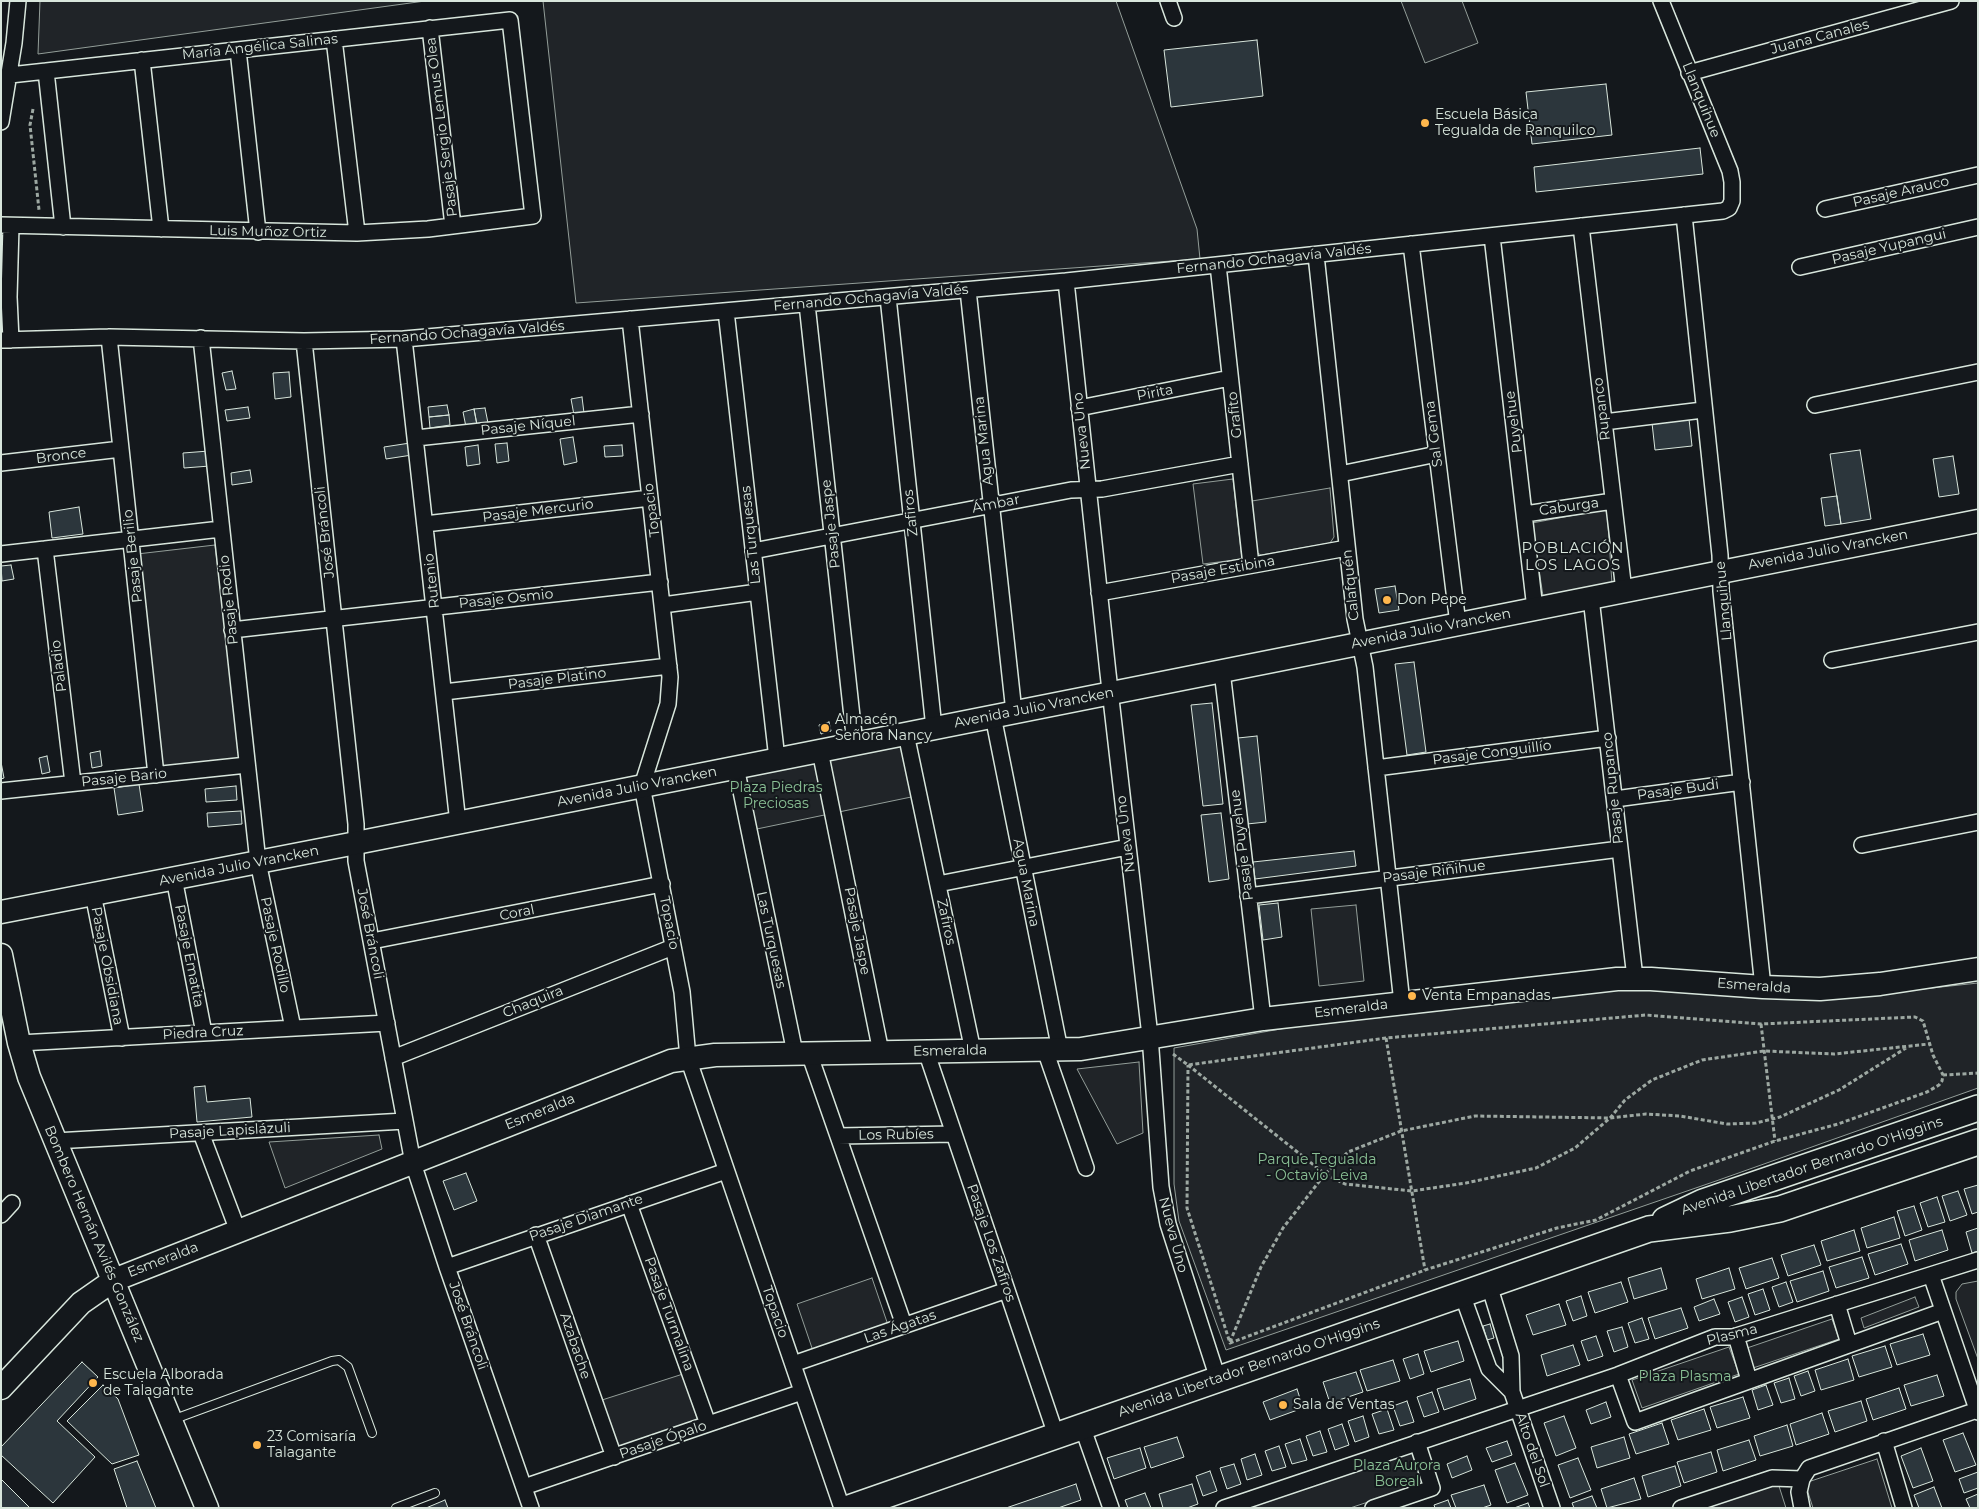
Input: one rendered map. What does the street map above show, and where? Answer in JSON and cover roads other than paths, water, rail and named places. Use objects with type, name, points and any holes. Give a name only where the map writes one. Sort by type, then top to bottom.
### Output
[{"type":"main road","name":"Avenida Libertador Bernardo O'Higgins","points":[[849,1508],[875,1504],[1056,1435],[1649,1229],[1674,1214],[1703,1202],[1978,1108]]},
{"type":"main road","name":"Avenida Libertador Bernardo O'Higgins","points":[[1649,1229],[1730,1220],[1780,1210],[1978,1142]]},
{"type":"street","points":[[1,122],[10,75],[18,1]]},
{"type":"street","points":[[1168,1],[1174,18]]},
{"type":"street","name":"Llanquihue","points":[[1661,1],[1730,171],[1732,201]]},
{"type":"street","name":"Juana Canales","points":[[1689,73],[1951,1]]},
{"type":"street","name":"María Angélica Salinas","points":[[10,75],[510,20],[533,216]]},
{"type":"street","name":"Pasaje Sergio Lemus Olea","points":[[430,28],[453,226]]},
{"type":"street","points":[[334,39],[357,233]]},
{"type":"street","points":[[238,50],[258,232]]},
{"type":"street","points":[[142,60],[161,230]]},
{"type":"street","points":[[46,71],[63,227]]},
{"type":"street","name":"Pasaje Arauco","points":[[1825,209],[1978,175]]},
{"type":"street","name":"Fernando Ochagavía Valdés","points":[[6,340],[109,336],[304,341],[404,339],[1066,281],[1684,216],[1723,211],[1729,208],[1732,201]]},
{"type":"street","name":"Luis Muñoz Ortiz","points":[[6,225],[357,233],[400,232],[533,216]]},
{"type":"street","name":"Llanquihue","points":[[1684,216],[1763,987]]},
{"type":"street","points":[[6,225],[9,296],[6,340]]},
{"type":"street","name":"Rupanco","points":[[1581,226],[1624,591]]},
{"type":"street","name":"Pasaje Yupangui","points":[[1800,267],[1978,227]]},
{"type":"street","name":"Puyehue","points":[[1492,236],[1535,609]]},
{"type":"street","name":"Sal Gema","points":[[1411,244],[1458,624]]},
{"type":"street","name":"Calafquén","points":[[1316,255],[1356,626],[1365,667],[1402,1003]]},
{"type":"street","name":"Grafito","points":[[1218,265],[1251,565]]},
{"type":"street","name":"Nueva Uno","points":[[1066,281],[1110,693],[1150,1036],[1164,1211],[1218,1379]]},
{"type":"street","name":"Agua Marina","points":[[968,290],[991,505],[1004,714],[1023,867],[1052,1050],[1086,1168]]},
{"type":"street","name":"Zafiros","points":[[888,297],[934,728]]},
{"type":"street","name":"Pasaje Jaspe","points":[[807,304],[855,744]]},
{"type":"street","name":"Las Turquesas","points":[[726,311],[776,759]]},
{"type":"street","name":"Topacio","points":[[630,319],[663,605],[670,687],[668,704],[642,786],[684,1004],[688,1058],[842,1508]]},
{"type":"street","name":"Pasaje Berilio","points":[[109,336],[156,775]]},
{"type":"street","name":"Pasaje Rodio","points":[[201,338],[258,862]]},
{"type":"street","name":"Rutenio","points":[[404,339],[458,822]]},
{"type":"street","name":"José Bráncoli","points":[[304,341],[356,824],[356,861],[413,1163],[531,1508]]},
{"type":"street","points":[[1815,406],[1978,372]]},
{"type":"street","name":"Pirita","points":[[1079,408],[1230,378]]},
{"type":"street","points":[[1604,422],[1704,410]]},
{"type":"street","name":"Pasaje Níquel","points":[[416,438],[641,414]]},
{"type":"street","name":"Bronce","points":[[1,463],[121,449]]},
{"type":"street","points":[[1340,474],[1437,454]]},
{"type":"street","name":"Ámbar","points":[[753,551],[1071,490],[1102,489],[1240,464]]},
{"type":"street","name":"Pasaje Mercurio","points":[[425,524],[650,498]]},
{"type":"street","name":"Caburga","points":[[1525,514],[1613,501]]},
{"type":"street","name":"Avenida Julio Vrancken","points":[[1,912],[1978,521]]},
{"type":"street","points":[[1,554],[221,529]]},
{"type":"street","name":"Pasaje Estibina","points":[[1099,593],[1348,548]]},
{"type":"street","name":"Paladio","points":[[44,549],[73,783]]},
{"type":"street","name":"Pasaje Osmio","points":[[232,630],[660,582]]},
{"type":"street","points":[[663,605],[758,592]]},
{"type":"street","name":"Pasaje Rupanco","points":[[1592,598],[1635,978]]},
{"type":"street","points":[[1832,660],[1978,632]]},
{"type":"street","name":"Pasaje Platino","points":[[444,692],[669,666]]},
{"type":"street","name":"Pasaje Puyehue","points":[[1222,671],[1263,1019]]},
{"type":"street","name":"Zafiros","points":[[906,734],[973,1051]]},
{"type":"street","name":"Pasaje Conguillío","points":[[1376,768],[1608,738]]},
{"type":"street","name":"Pasaje Jaspe","points":[[820,751],[881,1052]]},
{"type":"street","name":"Pasaje Bario","points":[[1,791],[248,765]]},
{"type":"street","name":"Las Turquesas","points":[[736,768],[802,1053],[838,1136],[904,1325]]},
{"type":"street","name":"Pasaje Budi","points":[[1615,799],[1742,782]]},
{"type":"street","points":[[1862,846],[1978,822]]},
{"type":"street","points":[[938,884],[1128,847]]},
{"type":"street","name":"Pasaje Riñihue","points":[[1248,896],[1620,849]]},
{"type":"street","name":"Pasaje Rodillo","points":[[258,862],[292,1028]]},
{"type":"street","name":"Pasaje Ematita","points":[[174,878],[204,1033]]},
{"type":"street","name":"Coral","points":[[372,941],[662,884]]},
{"type":"street","name":"Pasaje Obsidiana","points":[[93,894],[122,1038]]},
{"type":"street","name":"Chaquira","points":[[393,1058],[674,947]]},
{"type":"street","name":"Bombero Hernán Avilés González","points":[[1,955],[26,1069],[207,1508]]},
{"type":"street","name":"Esmeralda","points":[[1,1388],[81,1303],[114,1280],[654,1067],[688,1058],[715,1055],[1052,1050],[1097,1047],[1150,1036],[1263,1019],[1635,978],[1801,989],[1850,987],[1978,969]]},
{"type":"street","name":"Piedra Cruz","points":[[19,1043],[387,1023]]},
{"type":"street","name":"Pasaje Los Zafiros","points":[[926,1051],[1056,1435]]},
{"type":"street","name":"Pasaje Lapislázuli","points":[[55,1141],[405,1121]]},
{"type":"street","points":[[201,1133],[238,1231]]},
{"type":"street","name":"Los Rubíes","points":[[838,1136],[954,1134]]},
{"type":"street","name":"Pasaje Diamante","points":[[447,1266],[726,1171]]},
{"type":"street","points":[[1,1215],[12,1203]]},
{"type":"street","name":"Pasaje Turmalina","points":[[629,1204],[708,1424]]},
{"type":"street","name":"Azabache","points":[[536,1235],[614,1456]]},
{"type":"street","name":"Plasma","points":[[1224,1508],[1618,1374],[1715,1337],[1736,1336],[1978,1260]]},
{"type":"street","points":[[1802,1508],[1799,1492],[1802,1479],[1809,1468],[1977,1411],[1931,1275]]},
{"type":"street","name":"Alto del Sol","points":[[1488,1285],[1511,1356],[1512,1392],[1552,1508]]},
{"type":"street","name":"Las Ágatas","points":[[793,1364],[1007,1290]]},
{"type":"street","name":"Alto del Sol","points":[[1462,1294],[1489,1369],[1512,1392]]},
{"type":"street","points":[[1838,1304],[1849,1344]]},
{"type":"street","points":[[1618,1374],[1635,1422],[1943,1311]]},
{"type":"street","points":[[1736,1336],[1749,1380]]},
{"type":"street","name":"Pasaje Ópalo","points":[[524,1487],[802,1392]]},
{"type":"street","points":[[1082,1426],[1111,1508]]},
{"type":"street","points":[[1884,1441],[1904,1508]]},
{"type":"street","points":[[1373,1508],[1432,1488],[1417,1442]]},
{"type":"street","points":[[1681,1508],[1772,1478],[1802,1479]]},
{"type":"lane","points":[[171,1421],[335,1360],[342,1361],[348,1367],[372,1433]]},
{"type":"lane","points":[[396,1508],[434,1493]]},
{"type":"place","name":"Escuela Básica Tegualda de Ranquilco","points":[[1425,123]]},
{"type":"place","name":"Don Pepe","points":[[1387,600]]},
{"type":"place","name":"Almacén Señora Nancy","points":[[825,728]]},
{"type":"place","name":"Venta Empanadas","points":[[1412,996]]},
{"type":"place","name":"Escuela Alborada de Talagante","points":[[93,1383]]},
{"type":"place","name":"Sala de Ventas","points":[[1283,1405]]},
{"type":"place","name":"23 Comisaría Talagante","points":[[257,1445]]},
{"type":"district","name":"POBLACIÓN LOS LAGOS","points":[[1573,558]]},
{"type":"park label","name":"Plaza Piedras Preciosas","points":[[776,796]]},
{"type":"park label","name":"Parque Tegualda - Octavio Leiva","points":[[1317,1168]]},
{"type":"park label","name":"Plaza Plasma","points":[[1685,1377]]},
{"type":"park label","name":"Plaza Aurora Boreal","points":[[1397,1474]]}]
